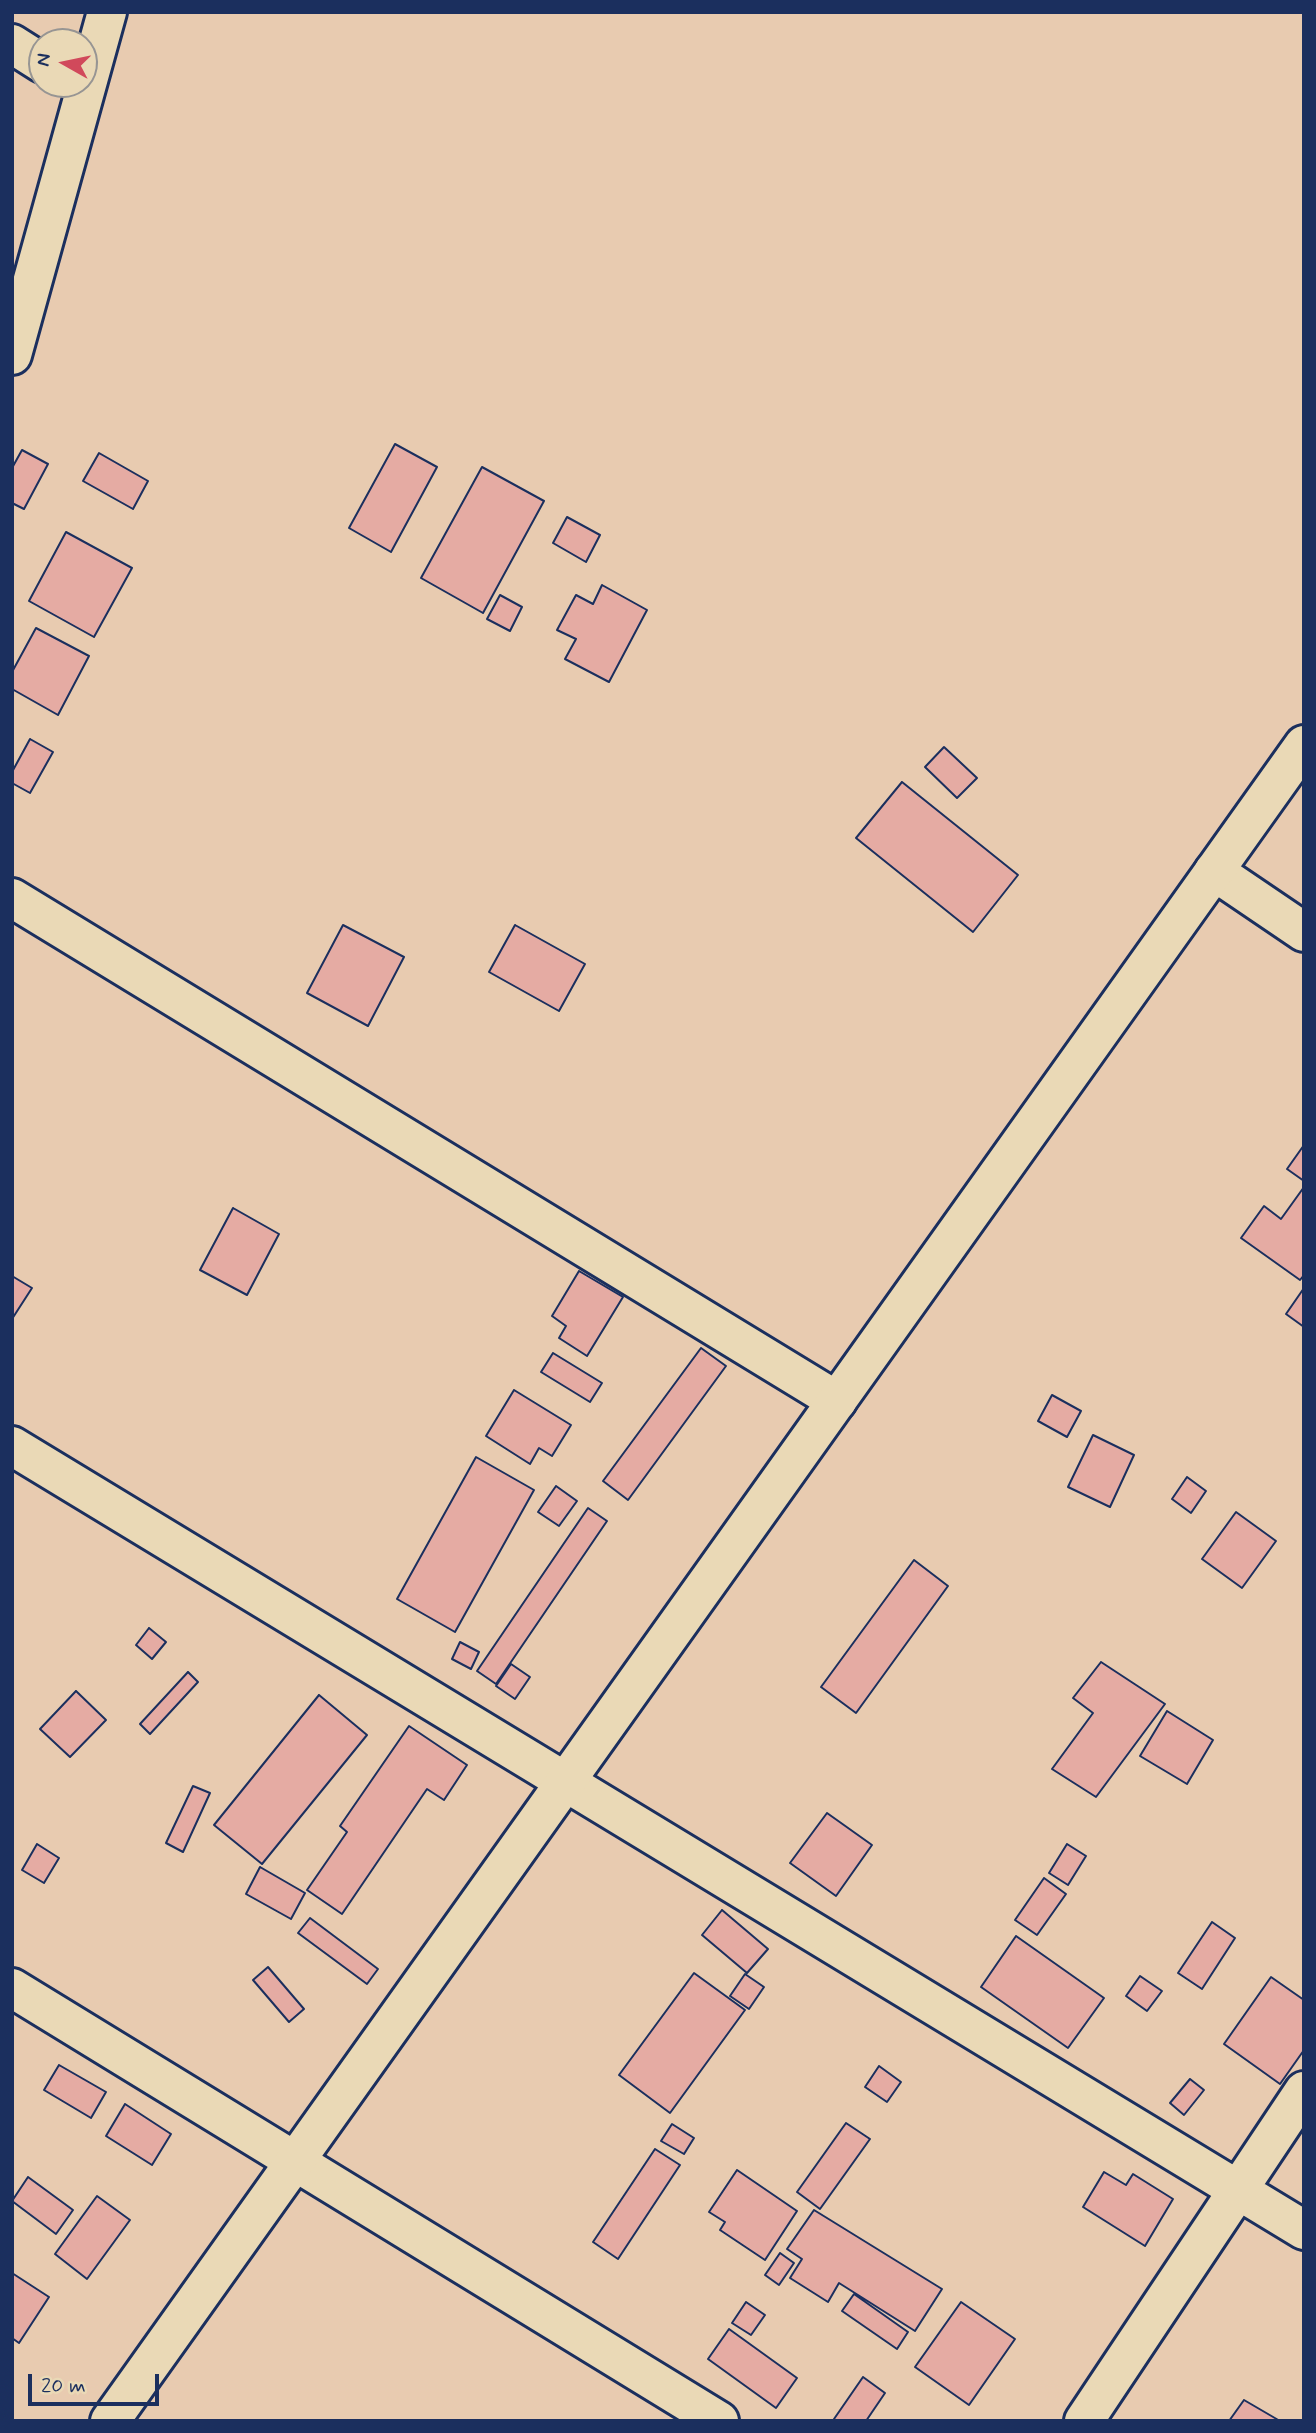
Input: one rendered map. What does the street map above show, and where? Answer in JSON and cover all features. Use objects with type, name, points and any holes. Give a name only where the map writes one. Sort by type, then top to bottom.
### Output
[{"type":"street","points":[[98,38],[107,12]]},
{"type":"street","points":[[12,44],[28,54]]},
{"type":"street","points":[[12,355],[78,98]]},
{"type":"street","points":[[110,2421],[1304,745]]},
{"type":"street","points":[[1214,871],[1304,932]]},
{"type":"street","points":[[12,898],[837,1401]]},
{"type":"street","points":[[12,1446],[1304,2230]]},
{"type":"street","points":[[12,1989],[719,2421]]},
{"type":"street","points":[[1084,2421],[1304,2091]]},
{"type":"building","points":[[395,444],[437,467],[391,552],[349,528]]},
{"type":"building","points":[[22,450],[48,464],[24,509],[12,503],[12,468]]},
{"type":"building","points":[[99,453],[148,481],[133,509],[83,481]]},
{"type":"building","points":[[482,467],[544,501],[483,613],[421,578]]},
{"type":"building","points":[[567,517],[600,535],[586,562],[553,543]]},
{"type":"building","points":[[66,532],[132,568],[94,637],[29,601]]},
{"type":"building","points":[[602,585],[647,610],[609,682],[565,659],[576,639],[557,630],[576,595],[593,604]]},
{"type":"building","points":[[500,595],[522,607],[510,631],[487,619]]},
{"type":"building","points":[[36,628],[89,656],[58,715],[12,689],[12,672]]},
{"type":"building","points":[[30,739],[53,752],[30,793],[12,783],[12,772]]},
{"type":"building","points":[[944,747],[977,778],[957,798],[925,767]]},
{"type":"building","points":[[902,782],[1018,875],[973,932],[856,838]]},
{"type":"building","points":[[343,925],[404,957],[368,1026],[307,993]]},
{"type":"building","points":[[515,925],[585,964],[559,1011],[489,972]]},
{"type":"building","points":[[1304,1145],[1304,1181],[1287,1169]]},
{"type":"building","points":[[1304,1187],[1304,1275],[1300,1280],[1241,1238],[1264,1206],[1281,1219]]},
{"type":"building","points":[[233,1208],[279,1234],[247,1295],[200,1270]]},
{"type":"building","points":[[579,1271],[623,1297],[587,1356],[559,1338],[566,1326],[552,1316]]},
{"type":"building","points":[[12,1276],[32,1288],[12,1319]]},
{"type":"building","points":[[1304,1288],[1304,1327],[1286,1314]]},
{"type":"building","points":[[701,1348],[726,1366],[628,1500],[603,1481]]},
{"type":"building","points":[[553,1353],[602,1383],[590,1402],[541,1372]]},
{"type":"building","points":[[514,1390],[571,1425],[552,1456],[539,1448],[530,1464],[486,1436]]},
{"type":"building","points":[[1052,1395],[1081,1411],[1067,1437],[1038,1421]]},
{"type":"building","points":[[1093,1435],[1134,1455],[1110,1507],[1068,1487]]},
{"type":"building","points":[[476,1457],[534,1490],[455,1632],[397,1599]]},
{"type":"building","points":[[1187,1477],[1206,1491],[1191,1513],[1172,1499]]},
{"type":"building","points":[[556,1486],[577,1501],[559,1526],[538,1512]]},
{"type":"building","points":[[588,1508],[607,1521],[496,1684],[477,1671]]},
{"type":"building","points":[[1236,1512],[1276,1541],[1242,1588],[1202,1559]]},
{"type":"building","points":[[914,1560],[948,1586],[856,1713],[821,1687]]},
{"type":"building","points":[[149,1628],[166,1642],[152,1659],[136,1645]]},
{"type":"building","points":[[460,1642],[479,1652],[471,1669],[452,1659]]},
{"type":"building","points":[[1101,1662],[1165,1704],[1096,1797],[1052,1769],[1093,1713],[1073,1698]]},
{"type":"building","points":[[511,1664],[530,1677],[515,1699],[496,1686]]},
{"type":"building","points":[[188,1672],[198,1682],[150,1734],[140,1724]]},
{"type":"building","points":[[76,1691],[106,1720],[70,1757],[40,1729]]},
{"type":"building","points":[[319,1695],[367,1735],[262,1864],[214,1825]]},
{"type":"building","points":[[1167,1711],[1213,1740],[1187,1784],[1140,1756]]},
{"type":"building","points":[[409,1726],[467,1765],[444,1800],[427,1789],[342,1914],[307,1890],[347,1832],[340,1826]]},
{"type":"building","points":[[193,1786],[210,1793],[183,1852],[166,1843]]},
{"type":"building","points":[[827,1813],[872,1845],[836,1896],[790,1863]]},
{"type":"building","points":[[37,1844],[59,1858],[44,1883],[22,1870]]},
{"type":"building","points":[[1067,1844],[1086,1856],[1068,1885],[1049,1873]]},
{"type":"building","points":[[260,1867],[305,1893],[291,1919],[246,1894]]},
{"type":"building","points":[[1044,1878],[1066,1894],[1037,1935],[1015,1920]]},
{"type":"building","points":[[722,1910],[768,1949],[747,1973],[702,1935]]},
{"type":"building","points":[[310,1918],[378,1969],[367,1984],[298,1933]]},
{"type":"building","points":[[1212,1922],[1235,1938],[1202,1989],[1178,1973]]},
{"type":"building","points":[[1016,1936],[1104,1998],[1068,2048],[981,1987]]},
{"type":"building","points":[[268,1967],[304,2009],[289,2022],[253,1980]]},
{"type":"building","points":[[694,1973],[745,2010],[670,2113],[619,2075]]},
{"type":"building","points":[[745,1974],[764,1987],[749,2009],[730,1996]]},
{"type":"building","points":[[1140,1976],[1162,1991],[1147,2011],[1126,1996]]},
{"type":"building","points":[[1271,1977],[1304,2000],[1304,2050],[1280,2084],[1224,2044]]},
{"type":"building","points":[[59,2065],[106,2092],[91,2118],[44,2090]]},
{"type":"building","points":[[879,2066],[901,2082],[887,2102],[865,2087]]},
{"type":"building","points":[[1190,2079],[1204,2090],[1184,2115],[1170,2103]]},
{"type":"building","points":[[125,2104],[171,2134],[152,2165],[106,2136]]},
{"type":"building","points":[[846,2123],[870,2139],[820,2209],[797,2192]]},
{"type":"building","points":[[672,2124],[694,2138],[684,2154],[661,2141]]},
{"type":"building","points":[[655,2149],[680,2165],[618,2259],[593,2242]]},
{"type":"building","points":[[737,2170],[797,2211],[765,2260],[720,2230],[725,2222],[709,2212]]},
{"type":"building","points":[[1104,2172],[1126,2185],[1133,2174],[1173,2199],[1145,2246],[1083,2207]]},
{"type":"building","points":[[28,2177],[73,2210],[56,2234],[12,2201]]},
{"type":"building","points":[[97,2196],[130,2220],[87,2279],[55,2254]]},
{"type":"building","points":[[814,2210],[942,2289],[915,2331],[839,2283],[828,2302],[790,2278],[802,2259],[787,2249]]},
{"type":"building","points":[[780,2253],[794,2263],[779,2285],[765,2275]]},
{"type":"building","points":[[12,2273],[49,2297],[19,2343],[12,2338]]},
{"type":"building","points":[[854,2294],[908,2332],[897,2349],[842,2311]]},
{"type":"building","points":[[746,2302],[765,2315],[751,2335],[732,2323]]},
{"type":"building","points":[[961,2302],[1015,2339],[969,2405],[915,2367]]},
{"type":"building","points":[[729,2329],[797,2378],[776,2408],[708,2359]]},
{"type":"building","points":[[863,2377],[885,2393],[866,2421],[837,2421],[834,2419]]},
{"type":"building","points":[[1244,2400],[1280,2421],[1229,2421]]}]
